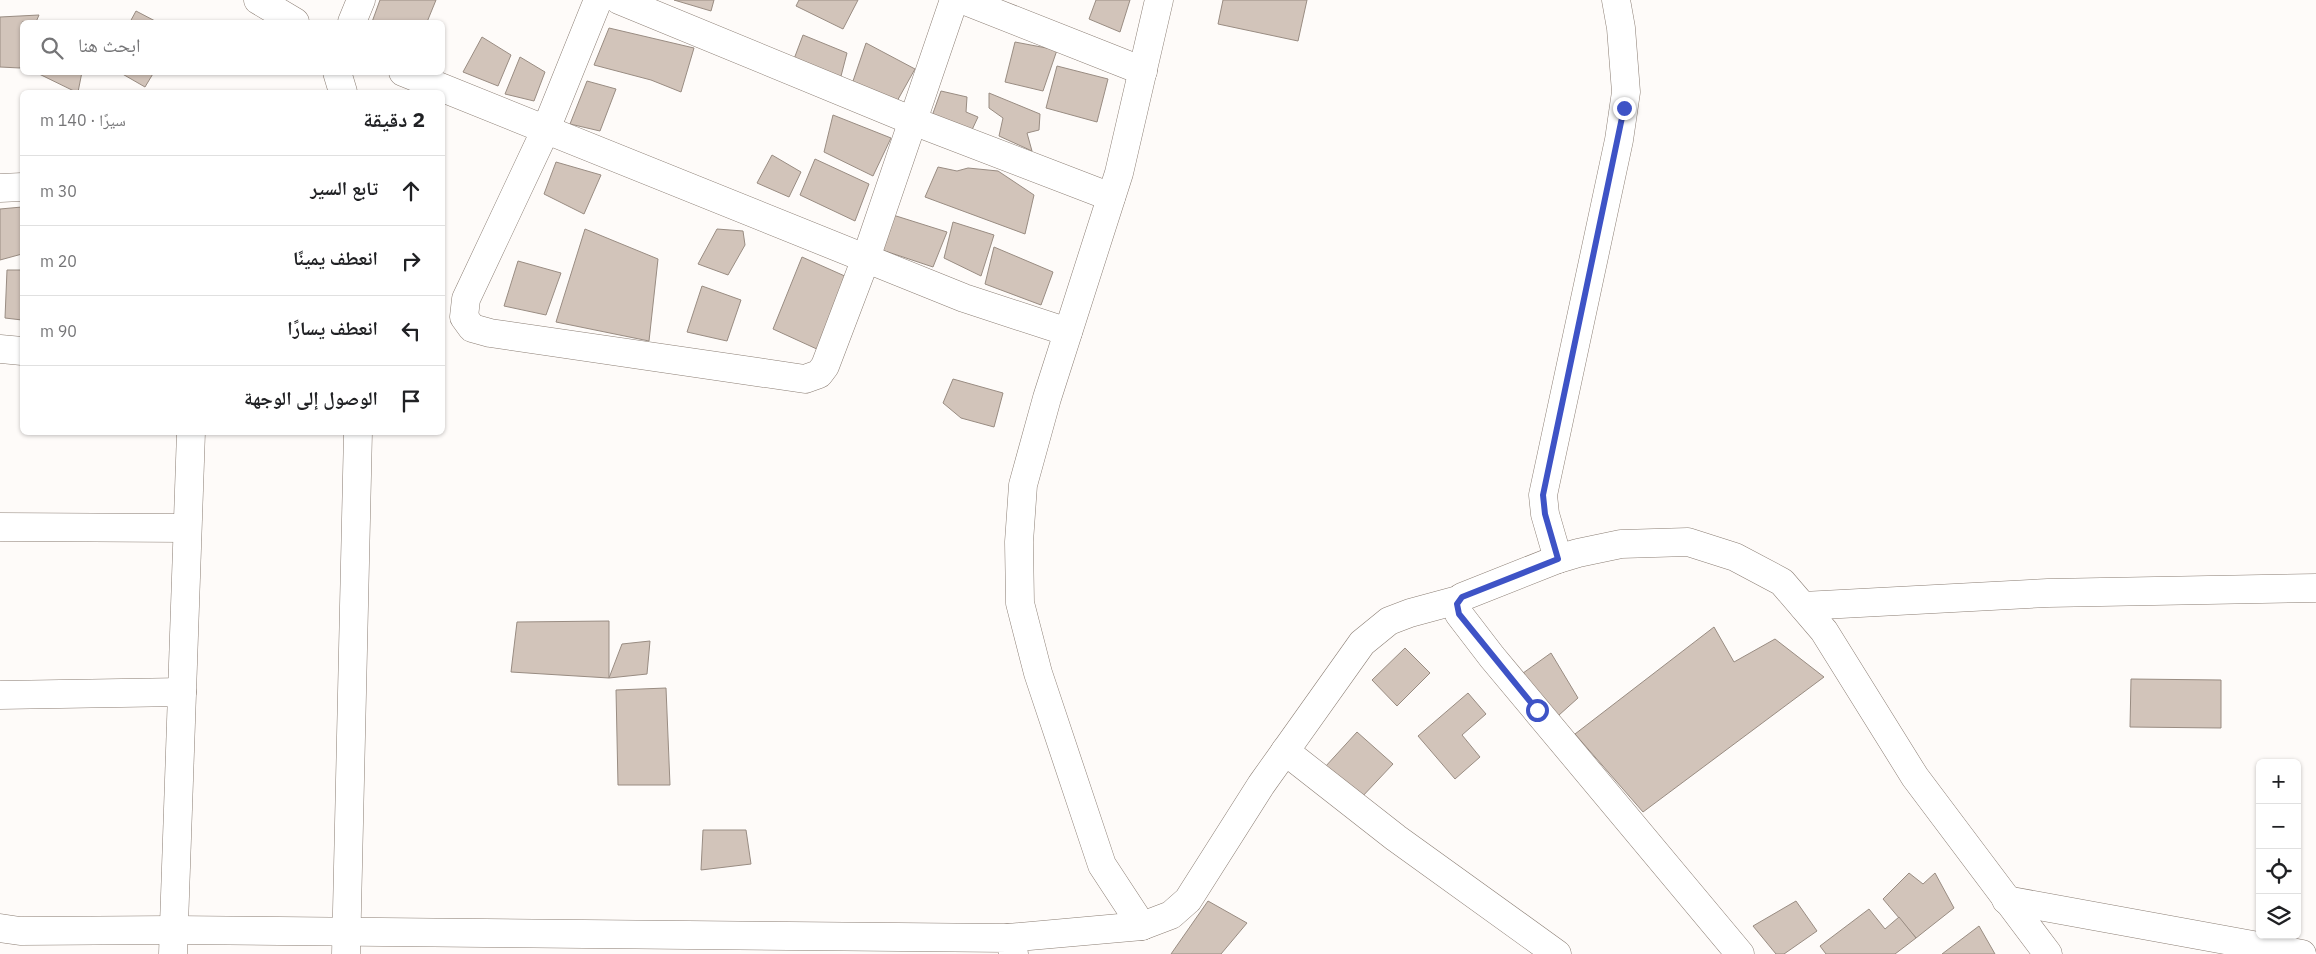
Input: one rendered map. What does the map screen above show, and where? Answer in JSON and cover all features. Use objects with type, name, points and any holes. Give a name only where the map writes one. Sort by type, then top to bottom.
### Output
[{"type":"street","points":[[258,0],[292,20]]},
{"type":"street","points":[[353,20],[361,0]]},
{"type":"street","points":[[598,0],[546,129],[466,299],[464,317],[472,328],[490,333],[805,379],[819,374],[825,366],[866,258],[954,0]]},
{"type":"street","points":[[619,0],[913,121],[1111,197]]},
{"type":"street","points":[[963,0],[1143,71]]},
{"type":"street","points":[[1142,926],[1102,865],[1038,673],[1020,604],[1019,542],[1023,485],[1068,332],[1111,197],[1159,0]]},
{"type":"street","points":[[1558,559],[1545,514],[1543,495],[1619,140],[1625,102],[1626,92],[1621,28],[1616,0]]},
{"type":"street","points":[[338,75],[342,90]]},
{"type":"street","points":[[411,75],[964,298],[1068,332]]},
{"type":"street","points":[[0,188],[20,187]]},
{"type":"street","points":[[0,350],[20,351]]},
{"type":"street","points":[[173,942],[191,435]]},
{"type":"street","points":[[346,943],[358,435]]},
{"type":"street","points":[[0,526],[187,528]]},
{"type":"street","points":[[0,928],[173,942],[1011,946],[1142,926],[1171,915],[1188,900],[1261,785],[1362,643],[1389,621],[1410,612],[1458,600],[1558,559],[1578,553],[1621,544],[1688,542],[1735,558],[1782,582],[1824,631],[1915,776],[2048,954]]},
{"type":"street","points":[[1802,606],[2048,593],[2316,588]]},
{"type":"street","points":[[1458,600],[1459,614],[1492,657],[1740,954]]},
{"type":"street","points":[[0,695],[182,692]]},
{"type":"street","points":[[1285,751],[1396,838],[1557,954]]},
{"type":"street","points":[[2006,900],[2302,954]]},
{"type":"building","points":[[380,0],[436,0],[428,20],[373,20]]},
{"type":"building","points":[[674,0],[714,0],[711,11]]},
{"type":"building","points":[[799,0],[858,0],[843,29],[796,6]]},
{"type":"building","points":[[1096,0],[1130,0],[1120,32],[1089,19]]},
{"type":"building","points":[[1223,0],[1307,0],[1298,41],[1218,24]]},
{"type":"building","points":[[136,11],[153,20],[131,20]]},
{"type":"building","points":[[39,15],[37,20],[20,20],[20,68],[0,67],[0,17]]},
{"type":"building","points":[[609,28],[694,48],[681,92],[651,80],[594,65]]},
{"type":"building","points":[[803,35],[847,53],[840,80],[794,59]]},
{"type":"building","points":[[482,37],[511,55],[498,86],[463,72]]},
{"type":"building","points":[[1015,42],[1057,50],[1043,91],[1005,82]]},
{"type":"building","points":[[866,43],[915,69],[896,103],[851,87]]},
{"type":"building","points":[[520,57],[545,72],[534,101],[505,94]]},
{"type":"building","points":[[1057,66],[1108,79],[1097,122],[1046,108]]},
{"type":"building","points":[[41,75],[81,75],[78,90],[72,90]]},
{"type":"building","points":[[124,75],[152,75],[145,87]]},
{"type":"building","points":[[587,81],[616,89],[600,131],[570,124]]},
{"type":"building","points":[[941,91],[967,97],[966,112],[978,117],[971,132],[932,116]]},
{"type":"building","points":[[989,93],[1040,114],[1039,130],[1027,133],[1032,151],[999,136],[1003,118],[989,108]]},
{"type":"building","points":[[833,115],[891,138],[873,176],[824,152]]},
{"type":"building","points":[[772,155],[801,172],[789,197],[757,183]]},
{"type":"building","points":[[815,159],[869,184],[855,221],[800,195]]},
{"type":"building","points":[[556,162],[601,175],[584,214],[544,194]]},
{"type":"building","points":[[938,167],[957,171],[968,168],[998,171],[1034,195],[1025,234],[925,197]]},
{"type":"building","points":[[20,207],[20,255],[0,260],[0,209]]},
{"type":"building","points":[[893,215],[947,232],[933,267],[882,250]]},
{"type":"building","points":[[953,222],[994,235],[981,276],[944,258]]},
{"type":"building","points":[[585,229],[658,259],[649,341],[556,322]]},
{"type":"building","points":[[717,229],[743,231],[745,245],[728,275],[698,264]]},
{"type":"building","points":[[994,247],[1053,272],[1041,305],[985,284]]},
{"type":"building","points":[[802,257],[847,277],[819,350],[773,329]]},
{"type":"building","points":[[518,261],[561,273],[546,315],[504,306]]},
{"type":"building","points":[[7,270],[20,270],[20,320],[5,318]]},
{"type":"building","points":[[702,286],[741,300],[727,341],[687,332]]},
{"type":"building","points":[[953,379],[1003,393],[994,427],[961,418],[943,403]]},
{"type":"building","points":[[609,621],[609,678],[511,672],[517,622]]},
{"type":"building","points":[[1714,627],[1734,662],[1775,639],[1824,677],[1643,812],[1575,734]]},
{"type":"building","points":[[650,641],[647,674],[609,678],[622,644]]},
{"type":"building","points":[[1405,648],[1430,673],[1397,706],[1372,680]]},
{"type":"building","points":[[1551,653],[1578,698],[1549,724],[1512,681]]},
{"type":"building","points":[[2131,679],[2221,680],[2221,728],[2130,727]]},
{"type":"building","points":[[666,688],[670,785],[618,785],[616,690]]},
{"type":"building","points":[[1468,693],[1486,714],[1462,735],[1480,757],[1455,779],[1418,736]]},
{"type":"building","points":[[1357,732],[1393,764],[1360,799],[1325,767]]},
{"type":"building","points":[[703,830],[746,830],[751,864],[701,870]]},
{"type":"building","points":[[1909,873],[1923,884],[1935,873],[1954,908],[1916,938],[1883,899]]},
{"type":"building","points":[[1208,901],[1247,923],[1221,954],[1171,954]]},
{"type":"building","points":[[1796,901],[1817,931],[1784,954],[1776,954],[1753,926]]},
{"type":"building","points":[[1869,909],[1885,929],[1899,917],[1916,938],[1895,954],[1826,954],[1820,946]]},
{"type":"building","points":[[1979,926],[1995,954],[1942,954]]},
{"type":"route","points":[[1537,710],[1492,657],[1459,614],[1457,604],[1458,600],[1462,597],[1558,559],[1545,514],[1543,495],[1619,140],[1624,108]]}]
